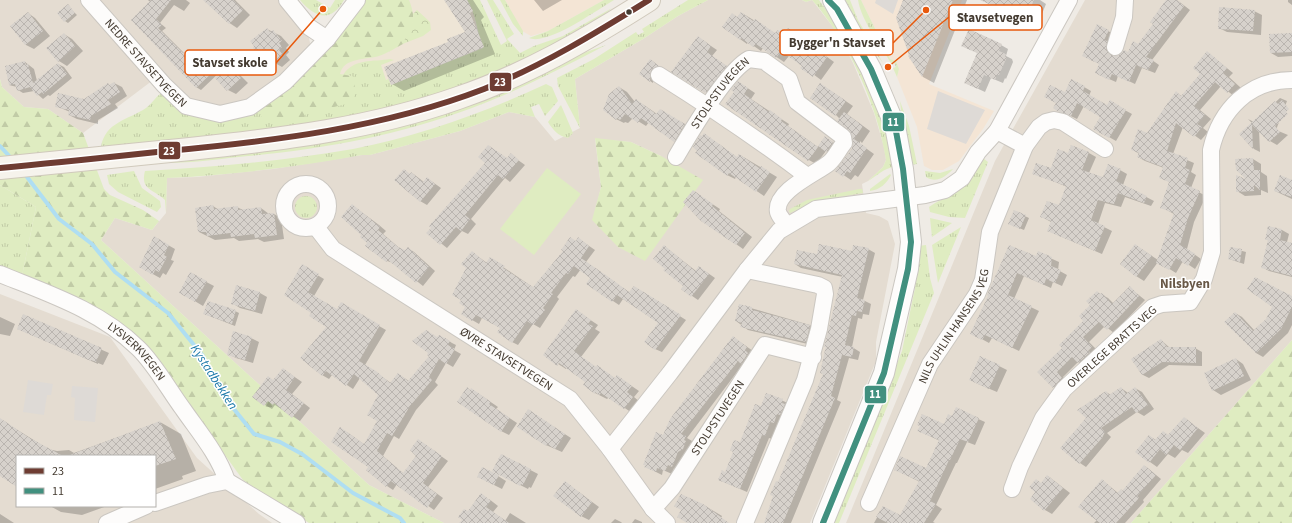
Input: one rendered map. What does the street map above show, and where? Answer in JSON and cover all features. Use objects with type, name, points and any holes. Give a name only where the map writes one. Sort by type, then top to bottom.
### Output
[{"type":"main road","points":[[0,168],[273,140],[342,130],[399,116],[459,98],[525,71],[591,37],[649,0]]},
{"type":"street","name":"NEDRE STAVSETVEGEN","points":[[89,0],[154,74],[186,106],[220,114],[250,107],[285,82],[327,39],[356,0]]},
{"type":"street","points":[[287,0],[309,27],[327,39]]},
{"type":"street","points":[[610,448],[670,373],[747,270],[779,231],[786,225],[816,209],[823,207],[907,198],[945,190],[962,178],[978,152],[997,131],[1069,0]]},
{"type":"street","points":[[1115,47],[1124,17],[1125,0]]},
{"type":"street","points":[[823,523],[884,373],[908,269],[911,242],[907,198],[895,126],[871,69],[833,3]]},
{"type":"street","name":"STOLPSTUVEGEN","points":[[676,157],[708,107],[742,63],[749,59],[764,61],[790,79],[797,102],[843,137],[844,143],[831,162],[796,184],[778,205],[778,213],[786,225]]},
{"type":"street","points":[[659,75],[745,130],[808,176]]},
{"type":"street","name":"OVERLEGE BRATTS VEG","points":[[1012,489],[1020,466],[1043,418],[1064,389],[1153,307],[1162,304],[1190,302],[1204,279],[1212,252],[1211,150],[1214,138],[1231,106],[1241,96],[1254,87],[1269,82],[1292,80]]},
{"type":"street","name":"NILS UHLIN HANSENS VEG","points":[[869,502],[930,364],[977,294],[982,280],[990,232],[1025,146],[1039,127],[1046,122],[1054,120],[1064,122],[1105,149]]},
{"type":"street","points":[[997,131],[1025,146]]},
{"type":"street","name":"ØVRE STAVSETVEGEN","points":[[316,227],[333,249],[570,399],[610,448],[653,509],[667,523]]},
{"type":"street","points":[[745,523],[805,380],[813,357],[824,301],[824,288],[818,285],[747,270]]},
{"type":"street","name":"LYSVERKVEGEN","points":[[0,274],[90,312],[110,323],[139,349],[204,438],[218,460],[227,481]]},
{"type":"street","name":"STOLPSTUVEGEN","points":[[653,509],[672,488],[765,345],[813,357]]},
{"type":"street","points":[[156,503],[207,485],[227,481],[297,523]]},
{"type":"street","points":[[107,523],[144,507]]},
{"type":"shaded area","points":[[0,0],[281,0],[308,33],[310,43],[309,50],[258,96],[230,108],[197,104],[182,94],[161,74],[83,133],[48,109],[24,107],[2,87],[0,79]]},
{"type":"shaded area","points":[[362,0],[467,0],[473,11],[477,30],[484,47],[391,85],[379,96],[306,114],[284,92],[324,54]]},
{"type":"shaded area","points":[[505,0],[604,0],[548,31],[531,36],[522,31]]},
{"type":"shaded area","points":[[708,0],[802,0],[806,2],[812,0],[837,32],[853,63],[874,113],[884,147],[886,160],[883,167],[868,181],[862,184],[866,213],[879,216],[888,221],[895,244],[876,342],[876,361],[810,523],[444,523],[369,485],[101,240],[115,218],[152,230],[166,213],[167,178],[197,177],[273,169],[370,155],[460,131],[509,112],[535,117],[555,141],[580,128],[575,79],[643,39],[678,16]],"holes":[[[595,139],[631,142],[661,156],[593,220],[601,187]]]},
{"type":"shaded area","points":[[861,0],[962,0],[929,84],[994,111],[983,129],[959,161],[943,170],[932,170],[924,166],[917,127],[897,77],[899,69],[896,61],[890,59]]},
{"type":"shaded area","points":[[876,0],[898,0],[893,14],[875,3]]},
{"type":"shaded area","points":[[1085,0],[1292,0],[1292,340],[1131,523],[846,523],[995,161]]},
{"type":"shaded area","points":[[938,91],[985,110],[966,144],[927,129]]},
{"type":"shaded area","points":[[0,294],[110,337],[197,458],[259,514],[272,523],[0,523]]},
{"type":"shaded area","points":[[28,380],[53,384],[51,395],[47,395],[44,415],[23,412]]},
{"type":"shaded area","points":[[72,386],[98,388],[95,422],[74,420],[75,398],[71,397]]},
{"type":"green space","points":[[300,0],[316,0],[330,8],[335,0],[344,0],[334,12],[328,15],[323,15],[311,11]]},
{"type":"green space","points":[[362,0],[409,0],[412,9],[413,22],[405,38],[405,43],[379,56],[351,62],[342,69],[340,74],[355,78],[354,102],[306,114],[302,120],[261,121],[261,106],[284,92],[324,54]]},
{"type":"green space","points":[[467,0],[480,0],[501,45],[507,41],[487,0],[493,0],[514,34],[507,39],[520,53],[534,46],[563,36],[612,8],[590,27],[541,54],[430,99],[293,130],[101,147],[103,139],[112,127],[146,108],[165,91],[188,111],[261,106],[352,76],[343,75],[347,70],[358,63],[390,59],[394,60],[381,65],[386,80],[389,79],[391,85],[483,48],[470,5]]},
{"type":"green space","points":[[500,0],[505,0],[523,31],[523,36],[513,24]]},
{"type":"green space","points":[[604,0],[614,0],[572,26],[559,32],[537,39],[529,38],[548,31]]},
{"type":"green space","points":[[688,0],[708,0],[678,16],[643,39],[575,79],[580,128],[558,86],[557,78],[594,59],[636,32],[638,35],[644,32],[642,29]]},
{"type":"green space","points":[[812,0],[819,0],[843,33],[886,122],[894,167],[884,171],[868,181],[883,167],[886,160],[876,118],[860,75],[849,54],[838,34]]},
{"type":"green space","points":[[841,0],[850,0],[858,20],[883,63],[863,37]]},
{"type":"green space","points":[[858,0],[861,0],[890,59],[896,61],[899,69],[897,77],[893,68],[896,67],[894,62],[891,63],[872,33],[863,16]]},
{"type":"green space","points":[[417,10],[430,22],[431,30],[423,36],[405,43],[413,14]]},
{"type":"green space","points":[[606,45],[540,79],[506,94],[445,118],[417,126],[361,140],[276,153],[189,162],[154,162],[263,149],[569,58]]},
{"type":"green space","points":[[0,79],[2,87],[24,107],[48,109],[83,133],[104,189],[110,195],[143,210],[159,221],[152,230],[115,218],[101,240],[369,485],[444,523],[309,523],[243,480],[154,357],[22,276],[36,207],[0,185]]},
{"type":"green space","points":[[546,84],[552,87],[558,101],[545,116],[539,104],[531,107],[535,117],[509,112],[460,131],[370,155],[265,170],[167,178],[166,213],[165,200],[146,186],[144,182],[145,171],[275,160],[378,144],[452,122],[500,104]]},
{"type":"green space","points":[[900,101],[909,126],[917,164],[911,165],[903,128]]},
{"type":"green space","points":[[561,105],[573,133],[568,138],[561,136],[556,132],[548,122]]},
{"type":"green space","points":[[595,138],[631,142],[661,156],[703,180],[645,261],[618,247],[592,220],[601,187]]},
{"type":"green space","points":[[983,158],[988,162],[965,218],[949,217],[930,212],[929,207],[959,190],[963,186]]},
{"type":"green space","points":[[547,168],[581,194],[534,255],[500,229]]},
{"type":"green space","points":[[953,169],[941,178],[934,180],[926,177],[925,171],[940,173]]},
{"type":"green space","points":[[134,171],[142,188],[160,201],[161,207],[157,212],[118,192],[109,184],[107,175]]},
{"type":"green space","points":[[890,174],[891,175],[883,186],[870,191],[870,189]]},
{"type":"green space","points":[[0,185],[36,207],[22,276],[0,267]]},
{"type":"green space","points":[[862,189],[863,193],[819,200],[790,213],[789,211],[807,200]]},
{"type":"green space","points":[[306,196],[314,199],[317,207],[314,215],[306,218],[298,215],[295,207],[298,199]]},
{"type":"green space","points":[[930,218],[952,223],[932,237]]},
{"type":"green space","points":[[961,227],[938,283],[932,245]]},
{"type":"green space","points":[[926,245],[930,278],[934,293],[839,523],[833,523],[902,351],[915,288],[918,246]]},
{"type":"green space","points":[[1292,340],[1292,523],[1131,523]]},
{"type":"building","points":[[151,0],[171,0],[156,19],[162,25],[158,28],[183,53],[185,51],[199,65],[208,57],[218,67],[196,88],[131,20]]},
{"type":"building","points":[[203,0],[233,0],[243,10],[229,24]]},
{"type":"building","points":[[444,0],[467,0],[473,11],[470,13],[484,47],[391,85],[384,67],[448,42],[447,39],[465,32]]},
{"type":"building","points":[[903,0],[953,0],[922,77],[908,56],[909,55],[896,18]]},
{"type":"building","points":[[980,0],[1034,0],[1025,20]]},
{"type":"building","points":[[1166,0],[1177,0],[1184,6],[1146,57],[1154,60],[1148,70],[1136,65],[1129,82],[1112,74],[1109,80],[1095,73],[1099,64],[1082,56],[1097,24],[1109,30],[1104,40],[1107,41],[1106,50],[1112,56],[1118,56],[1124,50],[1128,52],[1133,41],[1138,44],[1153,24],[1150,22]]},
{"type":"building","points":[[68,4],[75,13],[64,22],[57,13]]},
{"type":"building","points":[[1219,7],[1255,10],[1253,31],[1218,29]]},
{"type":"building","points":[[28,12],[43,31],[25,45],[10,26]]},
{"type":"building","points":[[741,12],[753,21],[755,19],[775,33],[778,30],[784,34],[788,28],[827,57],[813,77],[800,68],[802,66],[781,51],[776,58],[756,44],[753,47],[722,27],[732,13],[737,17]]},
{"type":"building","points":[[267,28],[270,32],[273,30],[282,41],[279,43],[282,47],[279,50],[283,55],[273,63],[269,58],[264,62],[253,48],[254,46],[250,41]]},
{"type":"building","points":[[969,29],[1002,44],[999,51],[1006,54],[1005,57],[1007,57],[999,75],[997,75],[995,80],[984,75],[978,89],[964,83],[977,53],[961,46]]},
{"type":"building","points":[[64,33],[75,46],[58,62],[46,48]]},
{"type":"building","points":[[1292,33],[1292,52],[1270,53],[1269,34]]},
{"type":"building","points":[[698,36],[711,46],[707,52],[727,66],[705,93],[671,72]]},
{"type":"building","points":[[1207,51],[1227,68],[1223,73],[1235,84],[1227,93],[1215,82],[1194,106],[1205,115],[1197,124],[1202,127],[1194,137],[1176,123],[1167,151],[1188,158],[1185,168],[1190,170],[1185,184],[1200,191],[1188,218],[1180,245],[1195,255],[1188,266],[1176,258],[1169,270],[1156,263],[1174,213],[1160,208],[1169,182],[1159,178],[1163,167],[1137,157],[1139,153],[1131,150],[1138,129],[1147,133],[1176,91],[1181,96],[1200,74],[1193,68]]},
{"type":"building","points":[[650,59],[659,66],[651,70],[650,82],[639,74]]},
{"type":"building","points":[[25,61],[26,65],[28,64],[33,83],[58,63],[67,74],[43,94],[42,92],[37,96],[30,87],[17,91],[15,84],[9,85],[5,66]]},
{"type":"building","points":[[228,65],[241,78],[227,91],[215,78]]},
{"type":"building","points":[[1071,79],[1085,86],[1083,91],[1107,105],[1110,100],[1126,110],[1109,138],[1093,129],[1100,117],[1077,103],[1071,116],[1057,111],[1053,108],[1056,103],[1044,97],[1050,85],[1065,92]]},
{"type":"building","points":[[738,81],[748,88],[744,94],[769,112],[770,110],[782,119],[781,121],[818,147],[808,161],[725,104],[734,92],[731,90]]},
{"type":"building","points":[[114,82],[120,92],[108,100],[111,104],[91,116],[90,120],[68,115],[69,110],[55,107],[58,93],[84,99],[108,83],[109,85]]},
{"type":"building","points":[[820,83],[846,101],[835,116],[810,98]]},
{"type":"building","points":[[619,86],[632,104],[636,99],[656,114],[660,109],[685,124],[674,142],[641,118],[638,123],[625,114],[620,120],[617,118],[616,120],[603,110],[609,94]]},
{"type":"building","points":[[1282,100],[1289,109],[1286,112],[1288,114],[1275,126],[1280,132],[1269,142],[1252,125],[1253,149],[1239,134],[1275,101],[1278,104]]},
{"type":"building","points":[[844,112],[863,126],[854,139],[867,148],[850,173],[847,171],[843,177],[835,171],[852,149],[853,142],[849,130],[837,121]]},
{"type":"building","points":[[704,133],[737,157],[739,154],[759,168],[761,166],[770,172],[756,192],[729,173],[727,176],[695,153],[697,151],[693,147],[700,135],[702,136]]},
{"type":"building","points":[[825,136],[833,142],[826,152],[818,146]]},
{"type":"building","points":[[488,145],[507,158],[511,153],[519,160],[503,179],[498,175],[465,215],[470,219],[461,231],[456,227],[440,245],[426,233],[431,228],[429,226],[485,163],[478,157]]},
{"type":"building","points":[[1071,145],[1089,152],[1082,170],[1103,177],[1108,164],[1121,169],[1116,181],[1147,196],[1144,203],[1118,193],[1114,204],[1098,200],[1091,220],[1105,226],[1095,251],[1047,231],[1051,221],[1040,217],[1047,201],[1059,205],[1066,186],[1032,174],[1036,163],[1051,168],[1058,149],[1068,153]]},
{"type":"building","points":[[1253,158],[1254,170],[1260,170],[1260,190],[1254,185],[1254,191],[1236,192],[1236,175],[1246,179],[1236,170],[1235,159]]},
{"type":"building","points":[[404,169],[410,174],[411,172],[423,182],[427,177],[435,184],[420,202],[394,180]]},
{"type":"building","points":[[1280,175],[1292,180],[1292,197],[1274,191]]},
{"type":"building","points":[[693,190],[713,204],[712,206],[745,233],[736,245],[701,221],[683,202]]},
{"type":"building","points":[[352,204],[380,227],[378,230],[398,247],[405,250],[408,247],[429,267],[416,283],[388,260],[386,262],[365,246],[367,243],[360,237],[361,235],[341,217]]},
{"type":"building","points":[[213,205],[214,209],[238,206],[238,210],[261,207],[262,214],[274,213],[277,235],[255,238],[254,234],[231,237],[230,233],[207,236],[206,232],[198,232],[195,208]]},
{"type":"building","points":[[1014,210],[1026,215],[1020,229],[1008,224]]},
{"type":"building","points":[[1268,226],[1282,229],[1280,240],[1292,243],[1292,276],[1261,268],[1268,240],[1265,240]]},
{"type":"building","points":[[154,236],[169,245],[164,255],[167,257],[159,272],[155,270],[153,275],[139,267]]},
{"type":"building","points":[[570,237],[576,241],[578,237],[589,246],[581,258],[629,292],[634,286],[681,315],[655,350],[644,342],[658,323],[617,295],[612,302],[586,284],[590,278],[574,266],[568,274],[566,273],[551,293],[553,294],[543,308],[545,310],[533,325],[527,321],[512,343],[497,332],[500,328],[476,315],[472,321],[461,314],[465,307],[459,303],[461,300],[452,295],[466,268],[461,264],[472,251],[486,263],[490,257],[505,266],[503,268],[533,287],[563,251],[561,250]]},
{"type":"building","points":[[819,244],[852,251],[853,245],[869,248],[857,298],[865,300],[862,312],[857,311],[856,316],[852,315],[845,345],[854,347],[852,357],[842,355],[831,396],[835,398],[783,523],[764,523],[773,496],[770,495],[776,481],[778,482],[823,374],[820,373],[826,347],[824,347],[842,275],[794,264],[797,250],[817,254]]},
{"type":"building","points":[[1135,244],[1152,256],[1136,277],[1120,264]]},
{"type":"building","points":[[664,245],[695,271],[699,266],[709,274],[691,297],[681,289],[683,286],[663,270],[665,269],[653,259]]},
{"type":"building","points":[[1009,245],[1036,256],[1038,251],[1052,257],[1051,266],[1061,270],[1055,283],[1046,279],[1044,285],[1017,273],[1008,295],[1032,306],[1012,348],[985,335],[982,340],[970,334],[988,296],[987,295]]},
{"type":"building","points":[[1230,247],[1242,249],[1240,262],[1228,259]]},
{"type":"building","points":[[302,264],[319,274],[308,292],[337,309],[341,302],[380,325],[359,361],[376,371],[390,383],[398,373],[408,381],[429,356],[427,355],[428,353],[412,341],[426,330],[437,337],[439,335],[450,341],[448,345],[455,349],[446,364],[439,359],[429,377],[432,380],[410,406],[392,436],[387,433],[377,451],[403,473],[416,456],[410,450],[418,439],[442,456],[423,483],[437,494],[427,508],[391,481],[386,487],[366,470],[368,467],[331,442],[340,427],[364,444],[377,421],[367,415],[378,395],[354,374],[346,386],[326,371],[322,376],[300,358],[326,327],[309,316],[311,313],[284,295]]},
{"type":"building","points":[[190,272],[207,281],[195,302],[179,293]]},
{"type":"building","points":[[1255,277],[1292,296],[1292,307],[1281,329],[1256,353],[1224,322],[1235,312],[1253,331],[1266,319],[1272,307],[1247,289]]},
{"type":"building","points":[[236,285],[260,292],[255,311],[231,304]]},
{"type":"building","points":[[1130,286],[1139,296],[1107,330],[1099,322],[1083,337],[1092,347],[1088,351],[1090,352],[1078,363],[1072,357],[1057,372],[1062,378],[1053,388],[1037,372],[1062,348],[1059,345],[1083,321],[1079,316],[1090,305],[1086,301],[1097,291],[1100,294],[1102,293],[1112,304]]},
{"type":"building","points":[[208,301],[236,310],[232,324],[203,314]]},
{"type":"building","points":[[739,304],[752,307],[752,310],[810,325],[806,342],[740,327],[742,323],[735,321]]},
{"type":"building","points":[[576,309],[591,320],[588,324],[593,326],[574,351],[596,367],[597,365],[615,378],[617,375],[632,386],[627,392],[633,397],[624,409],[601,393],[599,395],[595,392],[595,394],[583,385],[585,382],[559,363],[557,366],[543,355]]},
{"type":"building","points":[[23,314],[102,348],[96,362],[17,329]]},
{"type":"building","points":[[233,331],[252,337],[245,360],[227,355]]},
{"type":"building","points":[[733,336],[747,347],[745,350],[748,353],[741,364],[738,361],[681,434],[686,436],[684,440],[686,441],[683,449],[678,452],[672,467],[668,465],[665,471],[657,468],[656,472],[644,467],[645,465],[643,465],[656,432],[663,435],[670,419]]},
{"type":"building","points":[[1161,339],[1167,347],[1196,347],[1196,363],[1162,362],[1142,375],[1131,359]]},
{"type":"building","points":[[980,356],[1000,365],[989,389],[969,380]]},
{"type":"building","points":[[1236,358],[1244,376],[1212,391],[1204,373]]},
{"type":"building","points":[[283,368],[295,377],[286,390],[304,403],[292,418],[274,403],[273,405],[268,401],[264,406],[252,397],[268,376],[273,380]]},
{"type":"building","points":[[467,387],[470,390],[471,388],[491,402],[489,404],[510,418],[501,432],[457,402]]},
{"type":"building","points":[[1121,387],[1126,394],[1135,387],[1148,405],[1136,413],[1132,407],[1101,428],[1105,432],[1102,438],[1079,464],[1060,448],[1086,418],[1077,410],[1106,391],[1109,395]]},
{"type":"building","points":[[766,393],[783,399],[782,403],[785,404],[780,415],[777,414],[774,423],[770,422],[765,436],[762,435],[740,489],[718,480],[722,470],[725,472],[733,452],[730,450],[734,440],[740,442],[755,404],[761,406]]},
{"type":"building","points":[[956,407],[979,418],[968,442],[960,439],[949,460],[930,501],[936,504],[924,523],[888,523],[876,517],[883,506],[900,515],[919,481],[894,470],[900,456],[926,468],[939,440],[917,431],[920,426],[917,425],[922,414],[944,424],[948,414],[952,416]]},
{"type":"building","points":[[528,409],[565,434],[555,449],[547,444],[546,446],[517,427]]},
{"type":"building","points":[[1184,417],[1198,428],[1180,450],[1174,445],[1166,455],[1160,449],[1149,463],[1135,452],[1149,435],[1155,440],[1163,431],[1168,435]]},
{"type":"building","points":[[0,418],[28,437],[61,455],[16,455],[16,486],[0,476]]},
{"type":"building","points":[[160,421],[176,459],[156,466],[156,455],[70,455]]},
{"type":"building","points":[[501,454],[531,469],[523,485],[521,484],[520,486],[492,471]]},
{"type":"building","points":[[1144,465],[1156,475],[1137,496],[1139,498],[1116,523],[1100,523],[1078,507],[1102,479],[1117,493],[1121,489],[1122,491]]},
{"type":"building","points":[[482,467],[499,475],[494,485],[477,477]]},
{"type":"building","points":[[1047,475],[1063,488],[1044,511],[1030,499],[1035,492],[1029,487],[1036,479],[1041,483]]},
{"type":"building","points":[[565,481],[592,502],[581,517],[553,496]]},
{"type":"building","points":[[481,493],[491,501],[486,507],[509,523],[459,523],[462,520],[458,517],[464,509],[468,511]]},
{"type":"building","points":[[681,494],[703,504],[729,523],[687,523],[677,517],[681,510],[674,506]]},
{"type":"waterway","name":"Kystadbekken","points":[[0,146],[12,159]]},
{"type":"waterway","name":"Kystadbekken","points":[[24,173],[59,219],[92,244],[115,272],[168,313],[203,356],[221,393],[254,434],[280,442],[302,454],[353,493],[400,518],[404,523]]},
{"type":"transit line","name":"23","points":[[0,168],[247,143],[328,131],[407,114],[484,89],[506,80],[589,37],[649,0]]},
{"type":"transit line","name":"11","points":[[823,523],[884,373],[908,269],[911,242],[903,169],[895,126],[871,69],[837,9],[828,0]]},
{"type":"place","name":"Stavset skole","points":[[323,9]]},
{"type":"place","name":"Bygger'n Stavset","points":[[926,10]]},
{"type":"place","name":"Stavsetvegen","points":[[888,67]]},
{"type":"district","name":"Nilsbyen","points":[[1185,284]]}]
